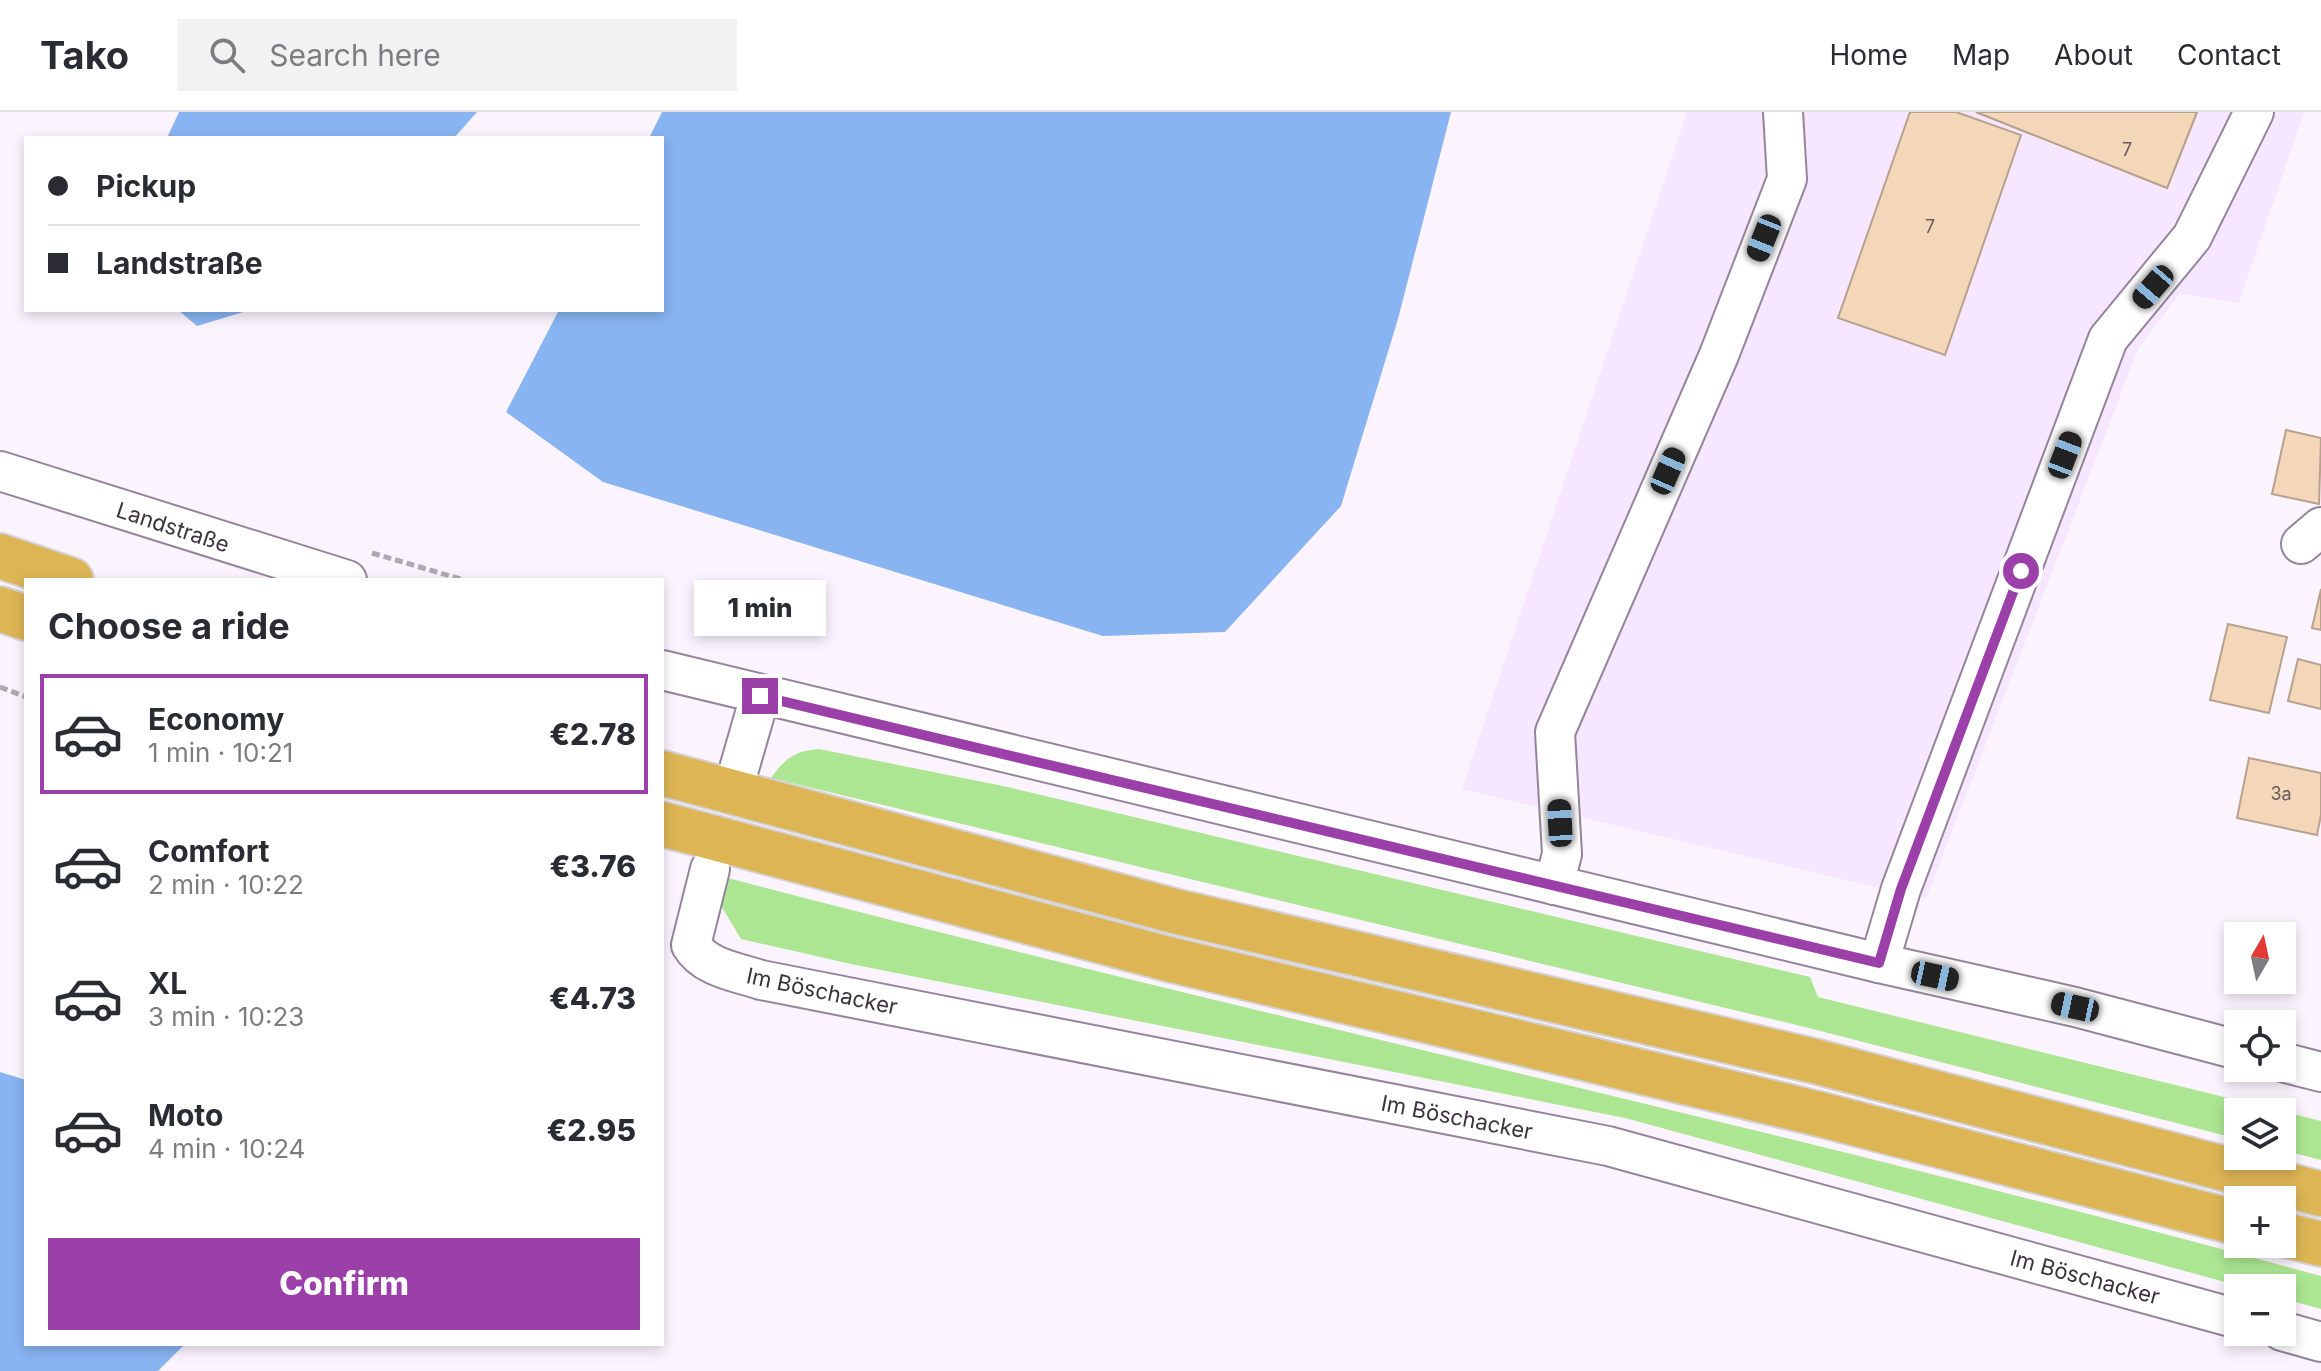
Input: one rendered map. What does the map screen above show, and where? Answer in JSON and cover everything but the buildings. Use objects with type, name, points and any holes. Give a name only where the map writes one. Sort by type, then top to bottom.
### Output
[{"type":"highway","points":[[0,556],[65,578]]},
{"type":"highway","points":[[0,609],[24,617]]},
{"type":"highway","points":[[664,774],[1174,911],[1814,1061],[2321,1194]]},
{"type":"highway","points":[[664,825],[1168,959],[1819,1114],[2224,1219]]},
{"type":"highway","points":[[2296,1238],[2321,1244]]},
{"type":"street","points":[[1554,885],[1562,854],[1555,732],[1719,355],[1787,179],[1783,112]]},
{"type":"street","points":[[1879,963],[1901,889],[2108,339],[2192,237],[2254,112]]},
{"type":"street","name":"Landstraße","points":[[0,471],[341,578]]},
{"type":"street","points":[[664,671],[1879,963],[2075,1007],[2224,1046]]},
{"type":"street","points":[[739,769],[760,696]]},
{"type":"street","name":"Im Böschacker","points":[[710,869],[691,945],[698,955],[761,980],[1608,1146],[2224,1315]]},
{"type":"street","points":[[2296,1066],[2321,1072]]},
{"type":"street","points":[[2296,1335],[2321,1342]]},
{"type":"path","points":[[0,687],[24,696]]},
{"type":"shaded area","points":[[1687,112],[2304,112],[2239,303],[2180,294],[2139,347],[1926,899],[1462,789]]},
{"type":"green space","points":[[819,749],[1003,786],[1810,977],[1818,997],[2228,1098],[2224,1098],[2224,1135],[1813,1029],[771,778],[781,765],[803,752]]},
{"type":"green space","points":[[724,877],[1123,978],[1923,1172],[2224,1250],[2224,1258],[2253,1258],[2321,1276],[2321,1309],[2296,1302],[2296,1274],[2224,1274],[2224,1282],[1625,1118],[851,964],[741,939],[721,906]]},
{"type":"green space","points":[[2296,1115],[2321,1121],[2321,1160],[2296,1154]]},
{"type":"water","points":[[179,112],[477,112],[456,136],[168,136]]},
{"type":"water","points":[[662,112],[1451,112],[1398,319],[1341,506],[1225,632],[1103,636],[603,482],[506,412],[558,312],[664,312],[664,136],[650,136]]},
{"type":"water","points":[[180,312],[243,312],[197,326]]},
{"type":"water","points":[[0,1072],[24,1079],[24,1346],[183,1346],[158,1371],[0,1371]]},
{"type":"route","points":[[760,696],[1879,963],[1901,889],[2021,571]]}]
